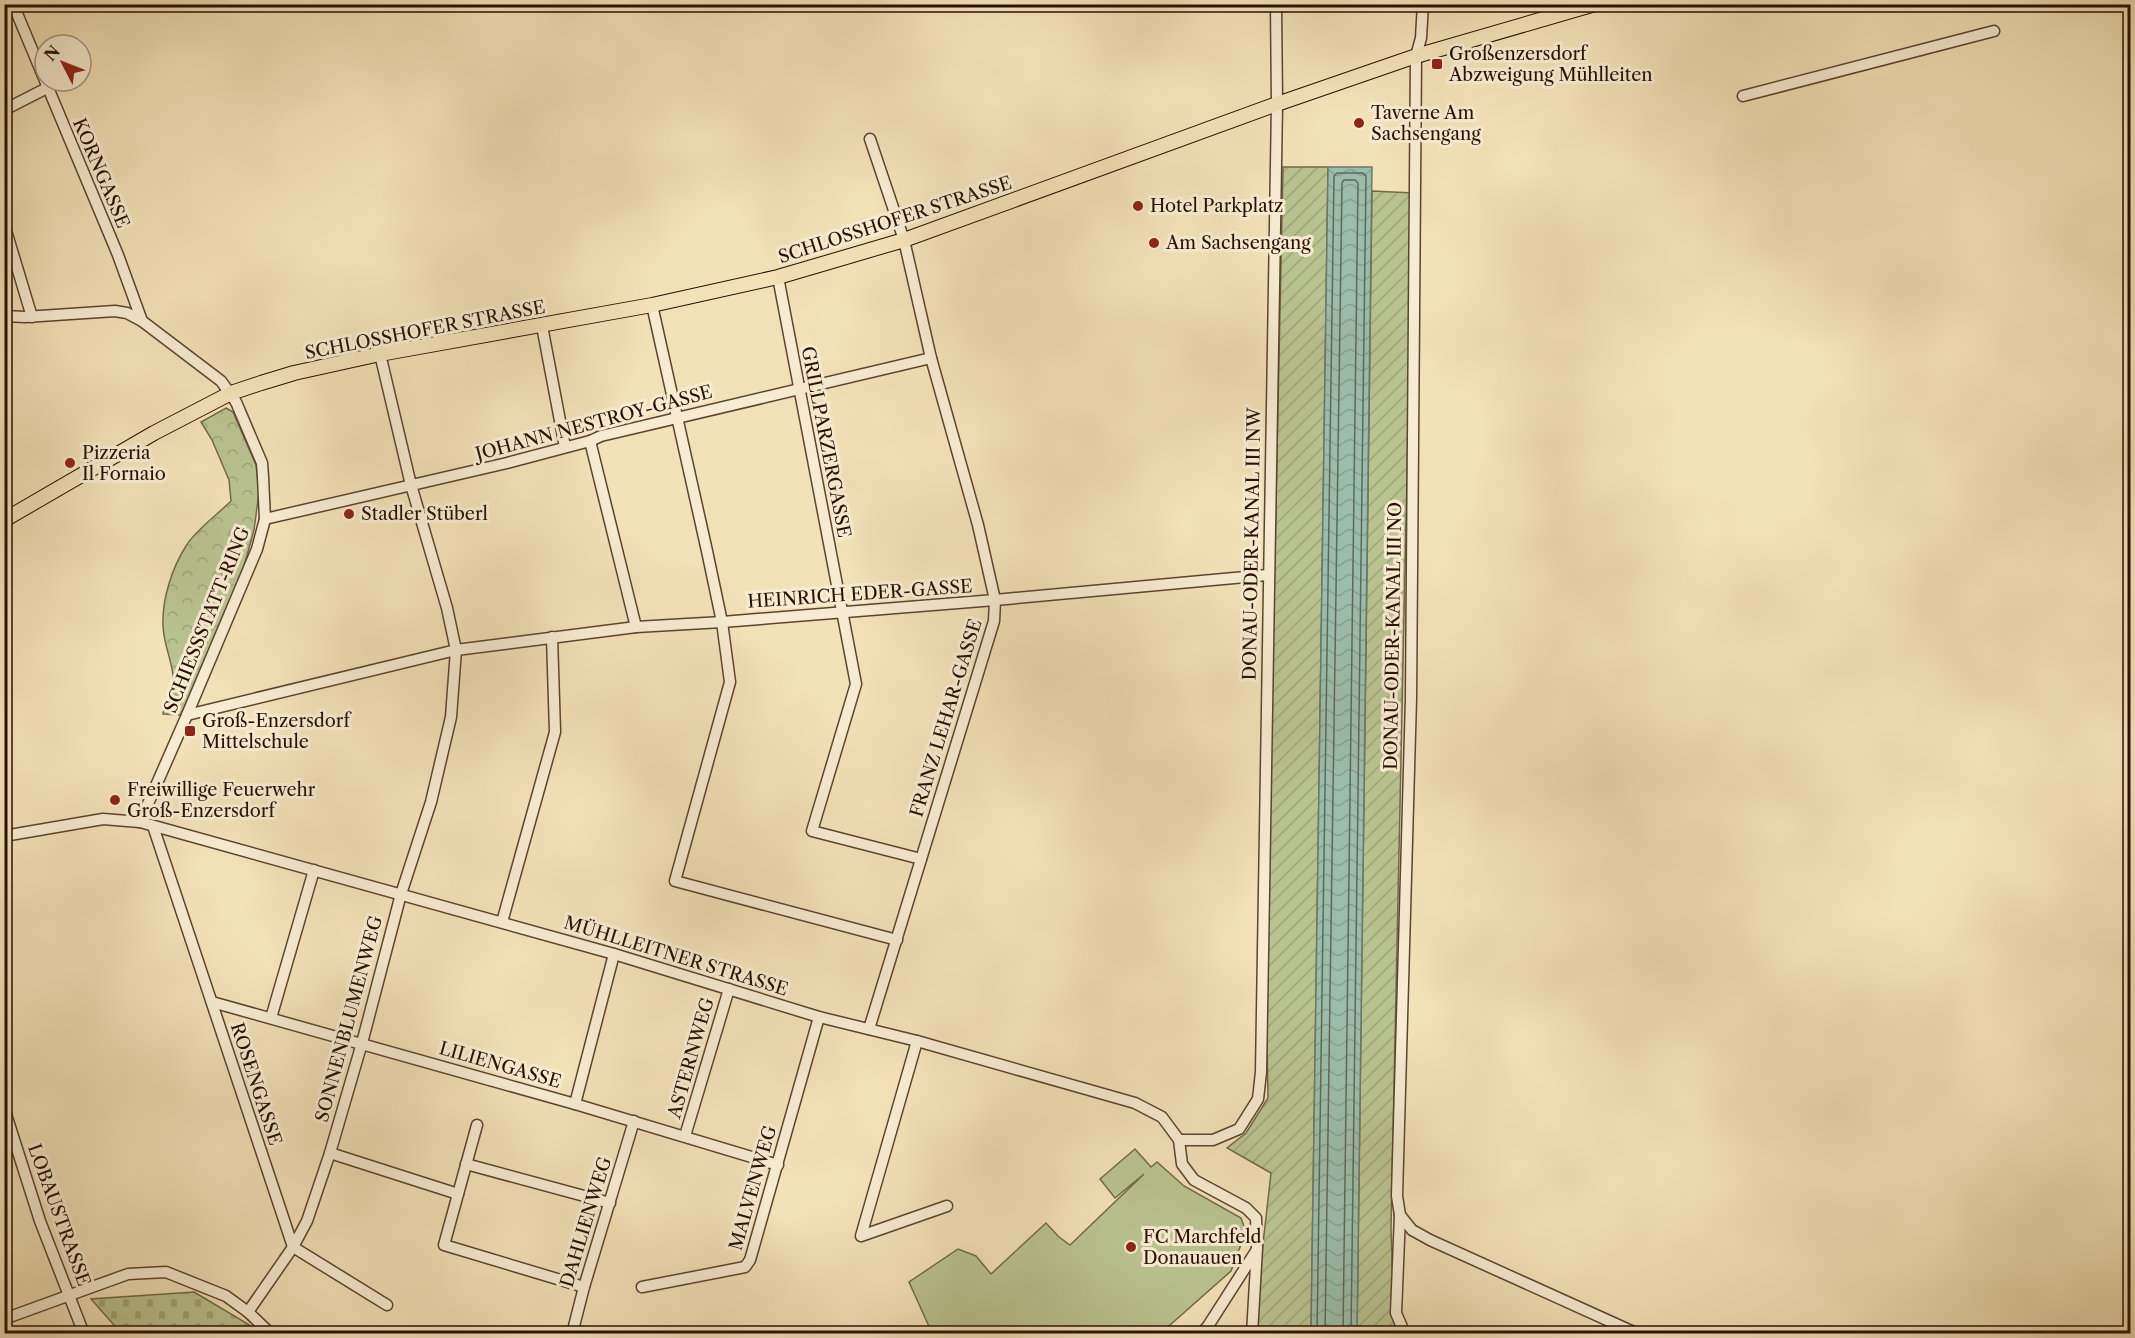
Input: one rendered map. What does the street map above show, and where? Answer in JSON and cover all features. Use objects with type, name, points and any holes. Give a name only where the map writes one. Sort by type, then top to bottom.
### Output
[{"type":"main road","name":"SCHLOSSHOFER STRASSE","points":[[4,519],[154,433],[231,393],[294,373],[380,354],[652,305],[778,277],[904,240],[1277,104],[1416,56],[1595,4]]},
{"type":"street","name":"KORNGASSE","points":[[13,4],[33,53]]},
{"type":"street","name":"DONAU-ODER-KANAL III NW","points":[[1179,1140],[1213,1140],[1239,1128],[1258,1099],[1262,984],[1277,104],[1276,4]]},
{"type":"street","name":"DONAU-ODER-KANAL III NO","points":[[1405,1334],[1396,1313],[1400,1215],[1396,1196],[1410,698],[1416,56],[1422,38],[1423,4]]},
{"type":"street","points":[[1743,96],[1994,31]]},
{"type":"street","points":[[4,110],[37,93]]},
{"type":"street","name":"KORNGASSE","points":[[49,93],[118,255],[142,321]]},
{"type":"street","name":"FRANZ LEHAR-GASSE","points":[[869,1029],[994,621],[995,600],[978,525],[931,358],[904,240],[870,139]]},
{"type":"street","points":[[4,224],[32,317]]},
{"type":"street","name":"GRILLPARZERGASSE","points":[[778,277],[856,684],[812,831],[921,859]]},
{"type":"street","points":[[652,305],[722,622],[730,682],[675,881],[897,940]]},
{"type":"street","points":[[4,316],[32,317],[115,311],[126,313],[142,321],[221,381],[231,393]]},
{"type":"street","points":[[542,326],[565,447]]},
{"type":"street","name":"SONNENBLUMENWEG","points":[[293,1248],[307,1221],[330,1154],[362,1043],[400,894],[431,802],[451,717],[456,650],[447,608],[411,485],[380,354]]},
{"type":"street","name":"JOHANN NESTROY-GASSE","points":[[265,519],[590,441],[601,436],[677,417],[789,390],[799,391],[931,358]]},
{"type":"street","name":"SCHIESSSTATT-RING","points":[[140,822],[188,716],[257,549],[265,519],[262,463],[231,393]]},
{"type":"street","points":[[590,441],[636,627]]},
{"type":"street","name":"HEINRICH EDER-GASSE","points":[[188,716],[456,650],[552,637],[636,627],[995,600],[1268,575]]},
{"type":"street","points":[[502,922],[555,732],[552,637]]},
{"type":"street","name":"MÜHLLEITNER STRASSE","points":[[4,836],[103,819],[140,822],[614,954],[819,1017],[917,1041],[1135,1103],[1162,1117],[1179,1140],[1182,1164],[1194,1180],[1246,1208],[1256,1218],[1257,1248]]},
{"type":"street","name":"ROSENGASSE","points":[[153,826],[293,1248]]},
{"type":"street","points":[[271,1018],[314,870]]},
{"type":"street","points":[[575,1104],[614,954]]},
{"type":"street","name":"ASTERNWEG","points":[[685,1136],[729,989]]},
{"type":"street","name":"LILIENGASSE","points":[[212,1002],[575,1104],[778,1165]]},
{"type":"street","name":"MALVENWEG","points":[[642,1287],[745,1267],[750,1260],[819,1017]]},
{"type":"street","points":[[917,1041],[861,1236],[947,1206]]},
{"type":"street","name":"LOBAUSTRASSE","points":[[4,1107],[40,1221],[84,1334]]},
{"type":"street","name":"DAHLIENWEG","points":[[572,1334],[634,1121]]},
{"type":"street","points":[[477,1125],[444,1245],[584,1287]]},
{"type":"street","points":[[330,1154],[458,1194]]},
{"type":"street","points":[[466,1164],[610,1203]]},
{"type":"street","points":[[1400,1215],[1412,1230],[1430,1240],[1638,1334]]},
{"type":"street","points":[[248,1312],[293,1248],[387,1305]]},
{"type":"street","points":[[1201,1334],[1257,1248]]},
{"type":"street","points":[[1252,1334],[1257,1248]]},
{"type":"street","points":[[4,1318],[128,1274],[166,1272],[225,1296],[248,1312],[271,1334]]},
{"type":"green space","points":[[1283,167],[1328,167],[1311,1333],[1256,1333],[1256,1306],[1271,1173],[1227,1148],[1246,1133],[1268,1098],[1266,982]]},
{"type":"green space","points":[[1372,191],[1413,193],[1391,1229],[1394,1318],[1399,1333],[1357,1334]]},
{"type":"green space","points":[[226,408],[233,412],[256,465],[259,492],[254,530],[243,570],[181,715],[163,714],[173,680],[163,625],[164,605],[169,584],[176,564],[190,541],[231,501],[229,480],[212,440],[201,422]]},
{"type":"green space","name":"FC Marchfeld Donauauen","points":[[1135,1149],[1151,1167],[1157,1162],[1184,1186],[1241,1218],[1244,1226],[1243,1239],[1231,1271],[1161,1333],[932,1333],[909,1282],[958,1249],[976,1256],[991,1274],[1046,1223],[1070,1245],[1144,1174],[1115,1198],[1100,1179]]},
{"type":"green space","points":[[194,1292],[260,1333],[121,1333],[91,1299]]},
{"type":"water","points":[[1328,167],[1372,167],[1357,1334],[1311,1333]]},
{"type":"place","name":"Großenzersdorf Abzweigung Mühlleiten","points":[[1437,64]]},
{"type":"place","name":"Taverne Am Sachsengang","points":[[1359,123]]},
{"type":"place","name":"Hotel Parkplatz","points":[[1138,206]]},
{"type":"place","name":"Am Sachsengang","points":[[1154,243]]},
{"type":"place","name":"Pizzeria Il Fornaio","points":[[70,463]]},
{"type":"place","name":"Stadler Stüberl","points":[[349,514]]},
{"type":"place","name":"Groß-Enzersdorf Mittelschule","points":[[190,731]]},
{"type":"place","name":"Freiwillige Feuerwehr Groß-Enzersdorf","points":[[115,800]]},
{"type":"place","name":"FC Marchfeld Donauauen","points":[[1131,1247]]}]
